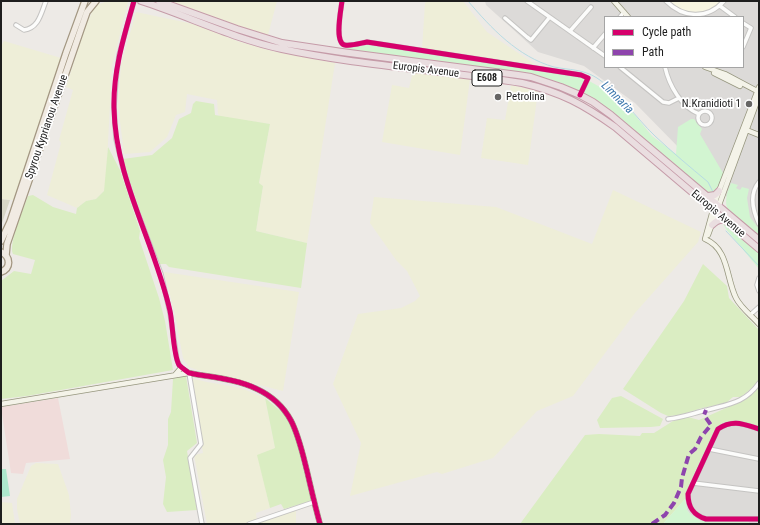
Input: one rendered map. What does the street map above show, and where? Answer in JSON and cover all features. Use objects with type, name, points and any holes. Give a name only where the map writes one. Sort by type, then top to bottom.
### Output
[{"type":"highway","name":"Europis Avenue","points":[[141,1],[281,49],[340,59],[507,80],[536,86],[554,92],[574,100],[615,127],[716,208],[759,240]]},
{"type":"highway","name":"Europis Avenue","points":[[159,1],[237,29],[282,43],[518,75],[540,80],[580,95],[611,115],[708,196],[728,222],[759,249]]},
{"type":"highway","points":[[708,196],[715,195],[719,190]]},
{"type":"highway","points":[[712,225],[722,220],[728,222]]},
{"type":"main road","name":"Spyrou Kyprianou Avenue","points":[[1,242],[9,224],[66,53],[85,1]]},
{"type":"main road","name":"Spyrou Kyprianou Avenue","points":[[1,273],[8,265],[9,260],[4,254],[70,58],[87,12],[96,1]]},
{"type":"main road","points":[[614,1],[627,16]]},
{"type":"main road","points":[[707,68],[725,74],[758,92]]},
{"type":"main road","points":[[707,68],[758,92]]},
{"type":"main road","points":[[705,239],[709,234],[712,225],[719,190],[745,128],[758,92]]},
{"type":"main road","points":[[705,239],[745,136],[745,128]]},
{"type":"main road","points":[[745,128],[759,132]]},
{"type":"main road","points":[[745,128],[759,135]]},
{"type":"main road","points":[[745,136],[751,134],[759,135]]},
{"type":"main road","points":[[705,239],[715,245],[719,250],[724,260],[735,297],[759,324]]},
{"type":"main road","points":[[175,375],[181,368],[189,372],[249,385],[264,392],[282,406],[293,422],[300,440],[320,524]]},
{"type":"main road","points":[[1,404],[189,372]]},
{"type":"street","points":[[16,25],[24,30],[33,27],[46,1]]},
{"type":"street","points":[[134,1],[119,55],[114,107],[116,139],[133,200],[161,274],[170,313],[177,360],[181,368]]},
{"type":"street","points":[[342,1],[339,35],[341,43],[347,46],[367,42],[581,76],[588,78],[580,95]]},
{"type":"street","points":[[527,1],[549,18],[604,55]]},
{"type":"street","points":[[666,1],[678,11],[697,15],[706,13],[720,6],[724,1]]},
{"type":"street","points":[[720,6],[734,16]]},
{"type":"street","points":[[570,31],[591,7]]},
{"type":"street","points":[[621,16],[624,12]]},
{"type":"street","points":[[505,18],[531,40],[549,18]]},
{"type":"street","points":[[744,24],[751,28],[744,45]]},
{"type":"street","points":[[593,48],[604,35]]},
{"type":"street","points":[[621,68],[663,102],[669,103],[679,98]]},
{"type":"street","points":[[665,68],[679,98],[691,110],[699,114]]},
{"type":"street","points":[[759,182],[754,190],[753,201],[755,214],[759,224]]},
{"type":"street","points":[[758,278],[757,285],[759,291]]},
{"type":"street","points":[[750,315],[759,307]]},
{"type":"street","points":[[189,372],[201,444],[190,458],[202,524]]},
{"type":"street","points":[[668,419],[696,414],[735,403],[748,395],[759,383]]},
{"type":"street","points":[[759,429],[734,422],[726,424],[718,429],[688,494],[689,506],[696,515],[706,519],[759,519]]},
{"type":"street","points":[[709,449],[759,459]]},
{"type":"street","points":[[693,483],[759,491]]},
{"type":"street","points":[[249,524],[314,502]]},
{"type":"street","points":[[754,519],[754,524]]},
{"type":"shaded area","points":[[485,1],[759,1],[759,256],[733,203],[635,103],[584,66],[538,52],[486,5]]},
{"type":"shaded area","points":[[669,1],[722,1],[706,12],[694,13],[685,12]]},
{"type":"shaded area","points":[[1,199],[10,200],[1,226]]},
{"type":"shaded area","points":[[58,398],[70,459],[26,463],[23,474],[11,473],[1,407]]},
{"type":"shaded area","points":[[734,421],[759,427],[759,524],[750,524],[747,521],[700,521],[687,510],[685,499],[690,482],[716,428],[724,422]]},
{"type":"green space","points":[[107,1],[128,2],[112,66],[106,181],[104,191],[96,199],[86,201],[77,208],[47,195],[61,143],[59,140],[73,90],[66,87],[86,25],[95,6]]},
{"type":"green space","points":[[170,1],[277,1],[268,35],[249,30]]},
{"type":"green space","points":[[427,1],[463,1],[487,32],[536,65],[422,49],[425,3]]},
{"type":"green space","points":[[136,12],[198,25],[237,41],[272,51],[335,63],[307,243],[256,231],[263,186],[259,183],[270,124],[221,117],[218,114],[217,100],[187,94],[185,112],[176,115],[167,137],[150,152],[124,154],[118,105],[121,65]]},
{"type":"green space","points":[[4,41],[61,58],[14,200],[1,199],[1,46]]},
{"type":"green space","points":[[368,45],[582,77],[600,87],[634,114],[652,136],[676,154],[678,127],[691,119],[694,119],[702,129],[700,134],[723,173],[715,193],[709,194],[621,119],[590,98],[530,76],[343,49]]},
{"type":"green space","points":[[413,72],[470,79],[460,155],[382,142],[392,85],[409,88]]},
{"type":"green space","points":[[511,85],[538,91],[528,165],[481,158],[487,118],[505,120]]},
{"type":"green space","points":[[196,101],[214,104],[215,115],[270,124],[259,183],[263,186],[256,231],[307,243],[301,288],[169,267],[166,264],[160,264],[136,200],[123,159],[152,155],[172,138],[179,119],[191,113],[193,104]]},
{"type":"green space","points":[[108,147],[120,170],[140,231],[139,238],[165,321],[173,370],[27,396],[1,399],[1,281],[14,271],[31,274],[35,260],[13,254],[12,249],[14,234],[28,196],[33,195],[53,207],[76,214],[77,208],[86,201],[96,199],[104,191]]},
{"type":"green space","points":[[731,183],[738,185],[736,188],[740,190],[742,187],[749,189],[747,198],[750,217],[759,229],[759,269],[723,224],[728,211],[726,200]]},
{"type":"green space","points":[[613,190],[701,232],[698,242],[635,313],[573,396],[537,411],[493,458],[442,474],[437,472],[350,496],[361,443],[333,384],[358,314],[401,308],[415,301],[420,296],[407,271],[396,260],[370,223],[374,197],[496,207],[592,244]]},
{"type":"green space","points":[[703,264],[727,286],[729,298],[759,330],[759,380],[741,397],[733,397],[726,403],[702,408],[680,415],[668,416],[623,389],[684,301]]},
{"type":"green space","points":[[164,272],[299,292],[283,391],[215,376],[189,367],[183,358],[174,310]]},
{"type":"green space","points":[[186,376],[197,443],[187,451],[197,510],[167,512],[163,504],[166,477],[163,460],[168,445],[168,419],[171,412],[173,379]]},
{"type":"green space","points":[[190,378],[241,388],[265,398],[275,448],[258,455],[270,508],[256,513],[257,523],[296,509],[296,524],[207,524],[194,455],[203,453]]},
{"type":"green space","points":[[758,388],[759,427],[734,421],[724,422],[716,428],[690,482],[685,499],[663,524],[520,524],[585,435],[599,434],[640,436],[642,433],[654,433],[673,421],[688,417],[699,420],[735,404],[749,396]]},
{"type":"green space","points":[[621,396],[663,419],[660,426],[600,428],[597,420],[612,398]]},
{"type":"green space","points":[[265,398],[284,414],[295,435],[311,501],[284,509],[281,504],[270,508],[257,455],[275,448]]},
{"type":"green space","points":[[36,463],[58,464],[69,495],[71,515],[70,524],[20,524],[17,499],[31,466]]},
{"type":"green space","points":[[1,469],[6,469],[10,496],[1,497]]},
{"type":"green space","points":[[685,499],[687,510],[700,521],[747,521],[750,524],[663,524]]},
{"type":"green space","points":[[1,502],[12,503],[15,524],[1,524]]},
{"type":"waterway","name":"Limnaria","points":[[468,1],[496,31],[517,49],[554,67],[576,70],[592,75],[605,84],[655,136],[708,182],[713,192]]},
{"type":"waterway","name":"Limnaria","points":[[726,231],[759,266]]},
{"type":"marked path","points":[[652,524],[665,515],[674,503],[681,487],[689,454],[695,449],[701,437],[711,425],[704,415],[706,410]]},
{"type":"cycle path","points":[[134,1],[120,54],[115,81],[114,108],[116,134],[128,186],[155,261],[170,311],[177,360],[179,365],[189,373],[232,381],[249,386],[269,396],[279,404],[286,413],[297,434],[320,524]]},
{"type":"cycle path","points":[[342,1],[339,33],[340,39],[345,45],[367,42],[581,75],[588,78],[580,95]]},
{"type":"cycle path","points":[[759,429],[738,423],[728,424],[718,429],[688,494],[689,503],[692,510],[706,519],[759,519]]},
{"type":"place","name":"Petrolina","points":[[498,97]]},
{"type":"place","name":"N.Kranidioti 1","points":[[749,104]]}]
